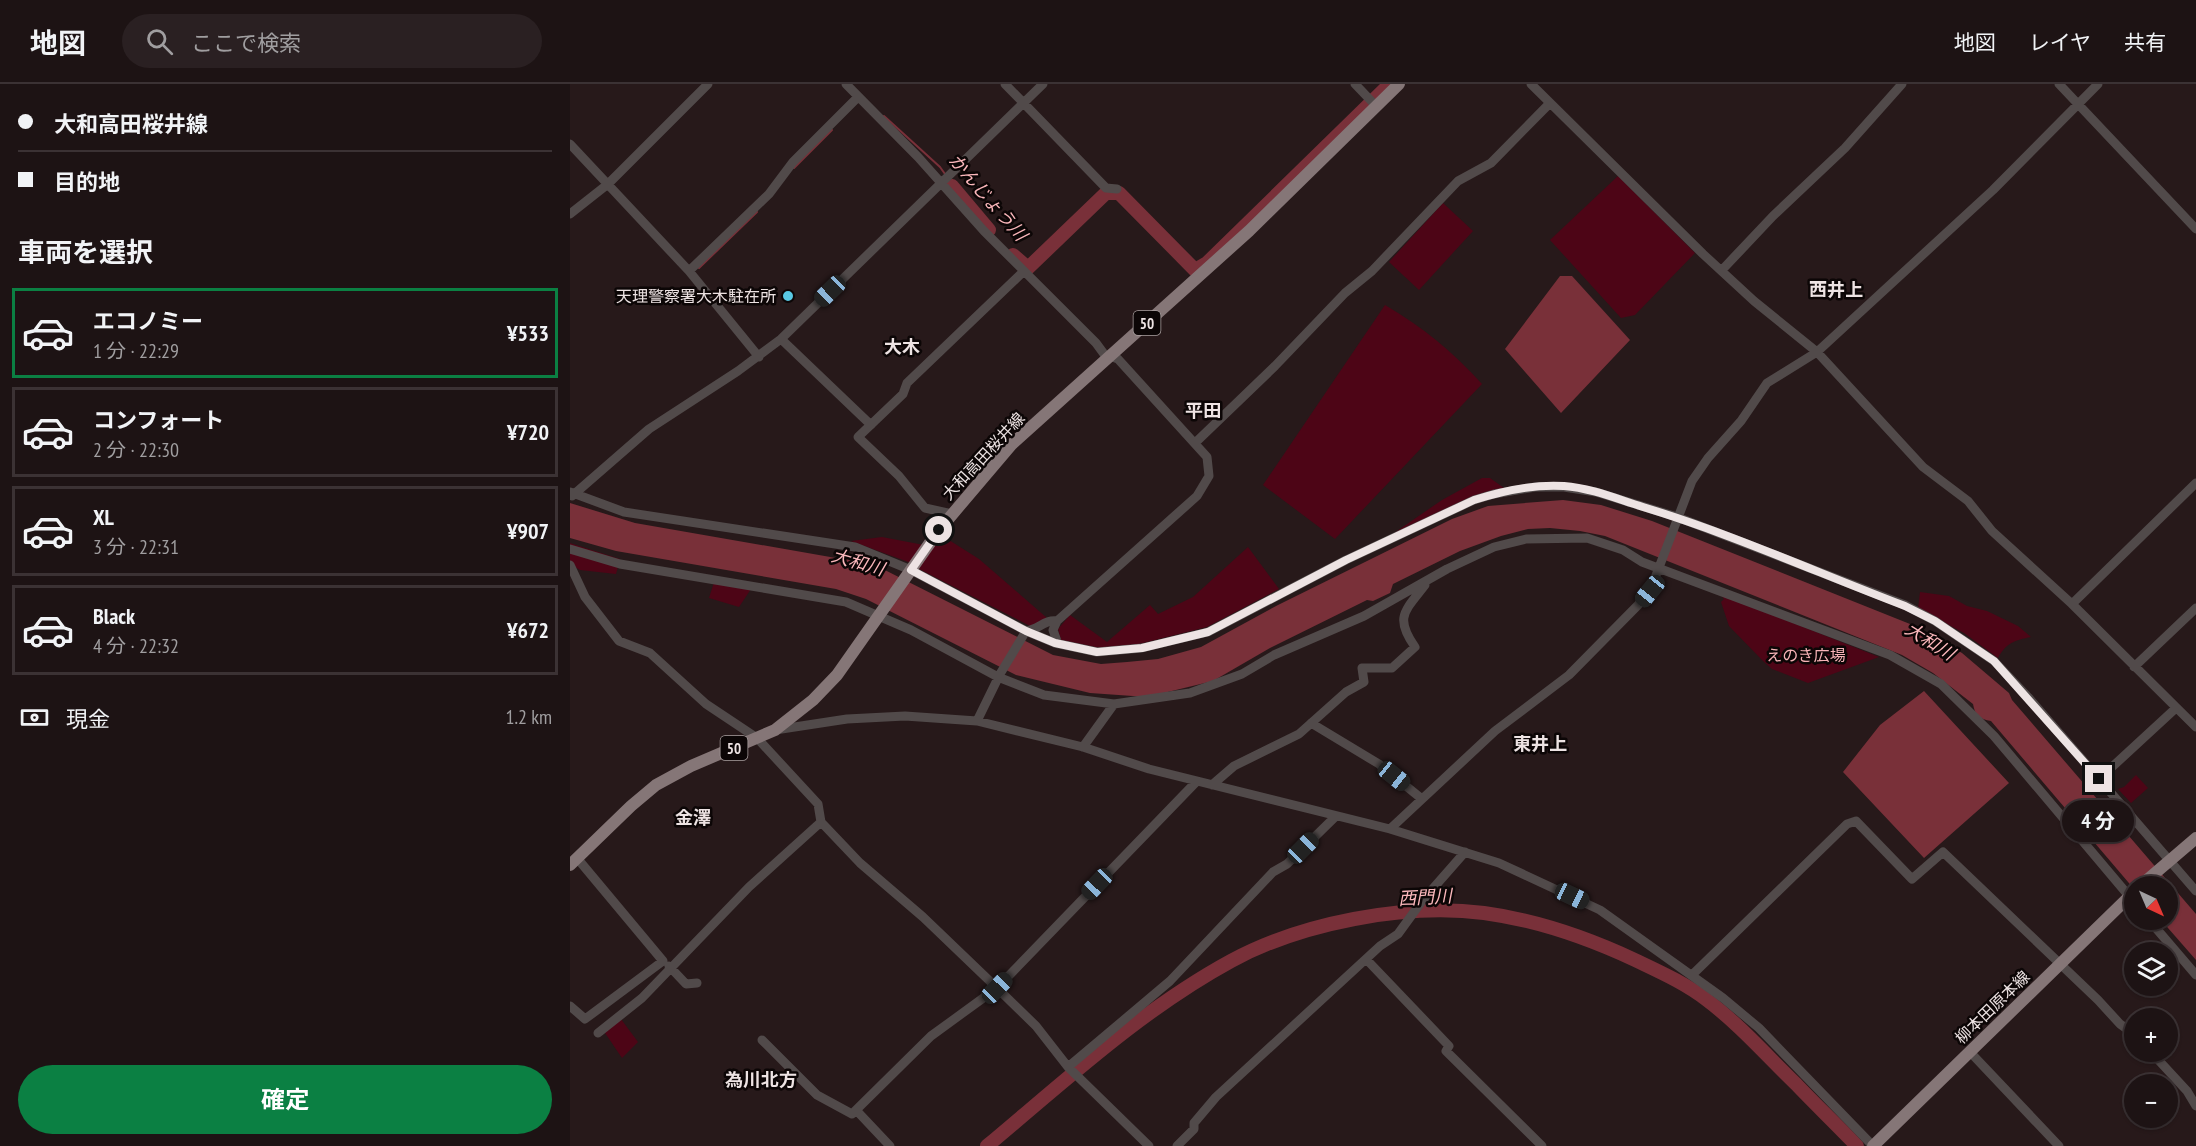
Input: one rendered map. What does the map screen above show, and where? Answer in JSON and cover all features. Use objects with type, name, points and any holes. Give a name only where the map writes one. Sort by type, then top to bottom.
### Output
[{"type":"main road","name":"大和高田桜井線","points":[[574,861],[656,785],[691,766],[775,730],[813,699],[837,675],[952,514],[1011,445],[1249,231],[1373,103],[1400,84]]},
{"type":"main road","name":"柳本田原本線","points":[[2153,876],[2196,838]]},
{"type":"main road","name":"柳本田原本線","points":[[1873,1146],[2124,903]]},
{"type":"street","points":[[570,214],[608,184],[708,84]]},
{"type":"street","points":[[846,84],[1109,357],[1118,359],[1207,458],[1209,476],[1197,496],[1057,621],[1053,630],[1059,644]]},
{"type":"street","points":[[1005,84],[1106,188],[1117,189]]},
{"type":"street","points":[[571,495],[649,429],[759,357],[781,339],[1043,84]]},
{"type":"street","points":[[1355,84],[1373,103]]},
{"type":"street","points":[[1531,84],[1691,243],[1754,301],[1817,352],[1923,467],[1968,501],[1992,531],[2072,603],[2133,667],[2196,727]]},
{"type":"street","points":[[1722,270],[1773,216],[1845,148],[1902,84]]},
{"type":"street","points":[[2059,84],[2196,229]]},
{"type":"street","points":[[1390,829],[1501,726],[1569,675],[1642,601],[1650,591],[1692,481],[1708,458],[1741,421],[1767,382],[1817,352],[1993,190],[2098,84]]},
{"type":"street","points":[[689,271],[769,194],[794,162],[858,97]]},
{"type":"street","points":[[1195,443],[1275,366],[1345,293],[1372,271],[1458,181],[1491,163],[1550,104]]},
{"type":"street","points":[[570,144],[689,271],[759,357]]},
{"type":"street","points":[[952,514],[925,508],[900,476],[858,437],[903,394],[907,383],[1024,271]]},
{"type":"street","points":[[781,339],[871,425]]},
{"type":"street","points":[[2072,603],[2196,483]]},
{"type":"street","points":[[571,495],[624,512],[837,543],[910,571],[1025,632],[1059,644],[1097,652],[1142,648],[1208,632],[1346,560],[1474,500],[1535,487],[1564,486],[1596,492],[1677,519],[1905,606],[1935,621],[1994,661],[2196,891]]},
{"type":"street","points":[[570,549],[620,564],[846,602],[880,615],[999,676],[1044,695],[1114,704],[1180,696],[1242,674],[1274,655],[1364,616],[1494,547],[1526,539],[1587,538],[1890,654],[1941,684],[1994,736],[2124,883]]},
{"type":"street","points":[[570,565],[585,597],[619,641],[651,653],[706,704],[757,738],[818,804],[821,822],[860,863],[923,917],[1036,1026],[1069,1068],[1149,1146]]},
{"type":"street","points":[[1212,784],[1234,766],[1263,750],[1281,745],[1311,723],[1346,692],[1364,682],[1362,668],[1392,668],[1415,647],[1402,629],[1403,615],[1430,579]]},
{"type":"street","points":[[2133,667],[2196,608]]},
{"type":"street","points":[[977,721],[999,676],[1025,632],[1034,630],[1050,620],[1057,621]]},
{"type":"street","points":[[1083,747],[1114,704]]},
{"type":"street","points":[[2099,779],[2176,708]]},
{"type":"street","points":[[775,730],[847,719],[905,716],[977,721],[1083,747],[1149,769],[1390,829],[1499,863],[1588,904],[1692,975],[1758,1029],[1873,1146]]},
{"type":"street","points":[[1311,723],[1379,764],[1422,799]]},
{"type":"street","points":[[762,1040],[817,1095],[852,1114],[931,1036],[997,988],[1197,781]]},
{"type":"street","points":[[1069,1068],[1170,981],[1273,872],[1287,864],[1335,817]]},
{"type":"street","points":[[1692,975],[1847,824],[1856,821],[1912,879],[1943,852],[2061,963],[2124,1027]]},
{"type":"street","points":[[598,1032],[642,998],[749,887],[821,822]]},
{"type":"street","points":[[1177,1146],[1194,1129],[1194,1124],[1216,1097],[1380,946],[1398,934],[1422,901],[1465,852]]},
{"type":"street","points":[[574,861],[686,984],[697,983]]},
{"type":"street","points":[[2158,930],[2196,975]]},
{"type":"street","points":[[1366,959],[1449,1046],[1446,1051],[1484,1092],[1542,1146]]},
{"type":"street","points":[[570,1006],[585,1019],[663,961]]},
{"type":"street","points":[[1970,1052],[2059,1146]]},
{"type":"street","points":[[2160,1062],[2187,1091],[2196,1106]]},
{"type":"street","points":[[856,1110],[890,1146]]},
{"type":"green space","points":[[1618,176],[1695,253],[1635,315],[1621,318],[1550,240]]},
{"type":"green space","points":[[1443,203],[1473,231],[1419,290],[1389,262]]},
{"type":"green space","points":[[1385,305],[1437,341],[1482,384],[1335,539],[1263,485]]},
{"type":"green space","points":[[1482,478],[1490,478],[1504,488],[1394,533],[1442,500]]},
{"type":"green space","points":[[941,535],[979,559],[1047,618],[1032,627],[919,569]]},
{"type":"green space","points":[[882,537],[924,545],[911,563],[851,541]]},
{"type":"green space","points":[[570,543],[620,559],[616,574],[580,570],[570,564]]},
{"type":"green space","points":[[1248,547],[1279,589],[1207,627],[1139,644],[1100,648],[1061,640],[1058,629],[1070,615],[1107,642],[1150,605],[1158,614],[1193,597]]},
{"type":"green space","points":[[714,582],[751,589],[739,607],[709,598]]},
{"type":"green space","points":[[1920,592],[1949,596],[1967,606],[1987,611],[2018,626],[2031,637],[2012,643],[1998,658],[1964,633],[1918,609]]},
{"type":"green space","name":"えのき広場","points":[[1720,594],[1879,657],[1808,683],[1772,669],[1729,626],[1721,602],[1724,599]]},
{"type":"green space","points":[[2136,775],[2148,788],[2131,803],[2118,789],[2124,787]]},
{"type":"green space","points":[[618,1015],[638,1042],[622,1058],[601,1027]]},
{"type":"water","points":[[1560,276],[1572,276],[1630,340],[1561,413],[1505,349]]},
{"type":"water","name":"大和川","points":[[1563,500],[1601,505],[1652,521],[1915,626],[1962,653],[2009,693],[2012,700],[2163,876],[2124,877],[1991,721],[1979,716],[1973,704],[1933,673],[1902,655],[1605,536],[1550,528],[1528,529],[1501,536],[1460,551],[1393,584],[1390,593],[1373,601],[1367,600],[1270,648],[1213,681],[1147,697],[1090,693],[1016,675],[866,599],[836,589],[616,551],[570,538],[570,503],[635,523],[836,558],[867,561],[1053,655],[1101,664],[1158,659],[1201,647],[1278,605],[1452,519],[1488,506]]},
{"type":"water","points":[[1924,691],[2009,783],[1924,858],[1843,772],[1880,725]]},
{"type":"water","points":[[2178,893],[2196,914],[2196,960],[2170,930],[2178,930]]},
{"type":"waterway","name":"かんじょう川","points":[[1013,255],[1028,268],[1106,193],[1119,193],[1195,270],[1207,263],[1390,84]]},
{"type":"waterway","name":"かんじょう川","points":[[884,116],[945,174]]},
{"type":"waterway","name":"かんじょう川","points":[[794,168],[832,130]]},
{"type":"waterway","name":"かんじょう川","points":[[952,186],[989,230]]},
{"type":"waterway","name":"かんじょう川","points":[[699,268],[757,212]]},
{"type":"waterway","name":"西門川","points":[[987,1146],[1135,1024],[1166,1001],[1231,961],[1289,936],[1321,926],[1354,919],[1421,911],[1484,913],[1523,920],[1580,937],[1681,983],[1707,1000],[1753,1040],[1857,1146]]},
{"type":"place","name":"天理警察署大木駐在所","points":[[788,296]]},
{"type":"district","name":"西井上","points":[[1836,289]]},
{"type":"district","name":"大木","points":[[902,346]]},
{"type":"district","name":"平田","points":[[1203,410]]},
{"type":"district","name":"東井上","points":[[1540,743]]},
{"type":"district","name":"金澤","points":[[693,817]]},
{"type":"district","name":"為川北方","points":[[761,1079]]},
{"type":"route","points":[[939,530],[911,570],[1026,631],[1055,643],[1097,652],[1142,648],[1208,632],[1247,609],[1474,500],[1535,487],[1564,486],[1596,492],[1677,517],[1905,606],[1935,621],[1994,661],[2099,779]]}]
